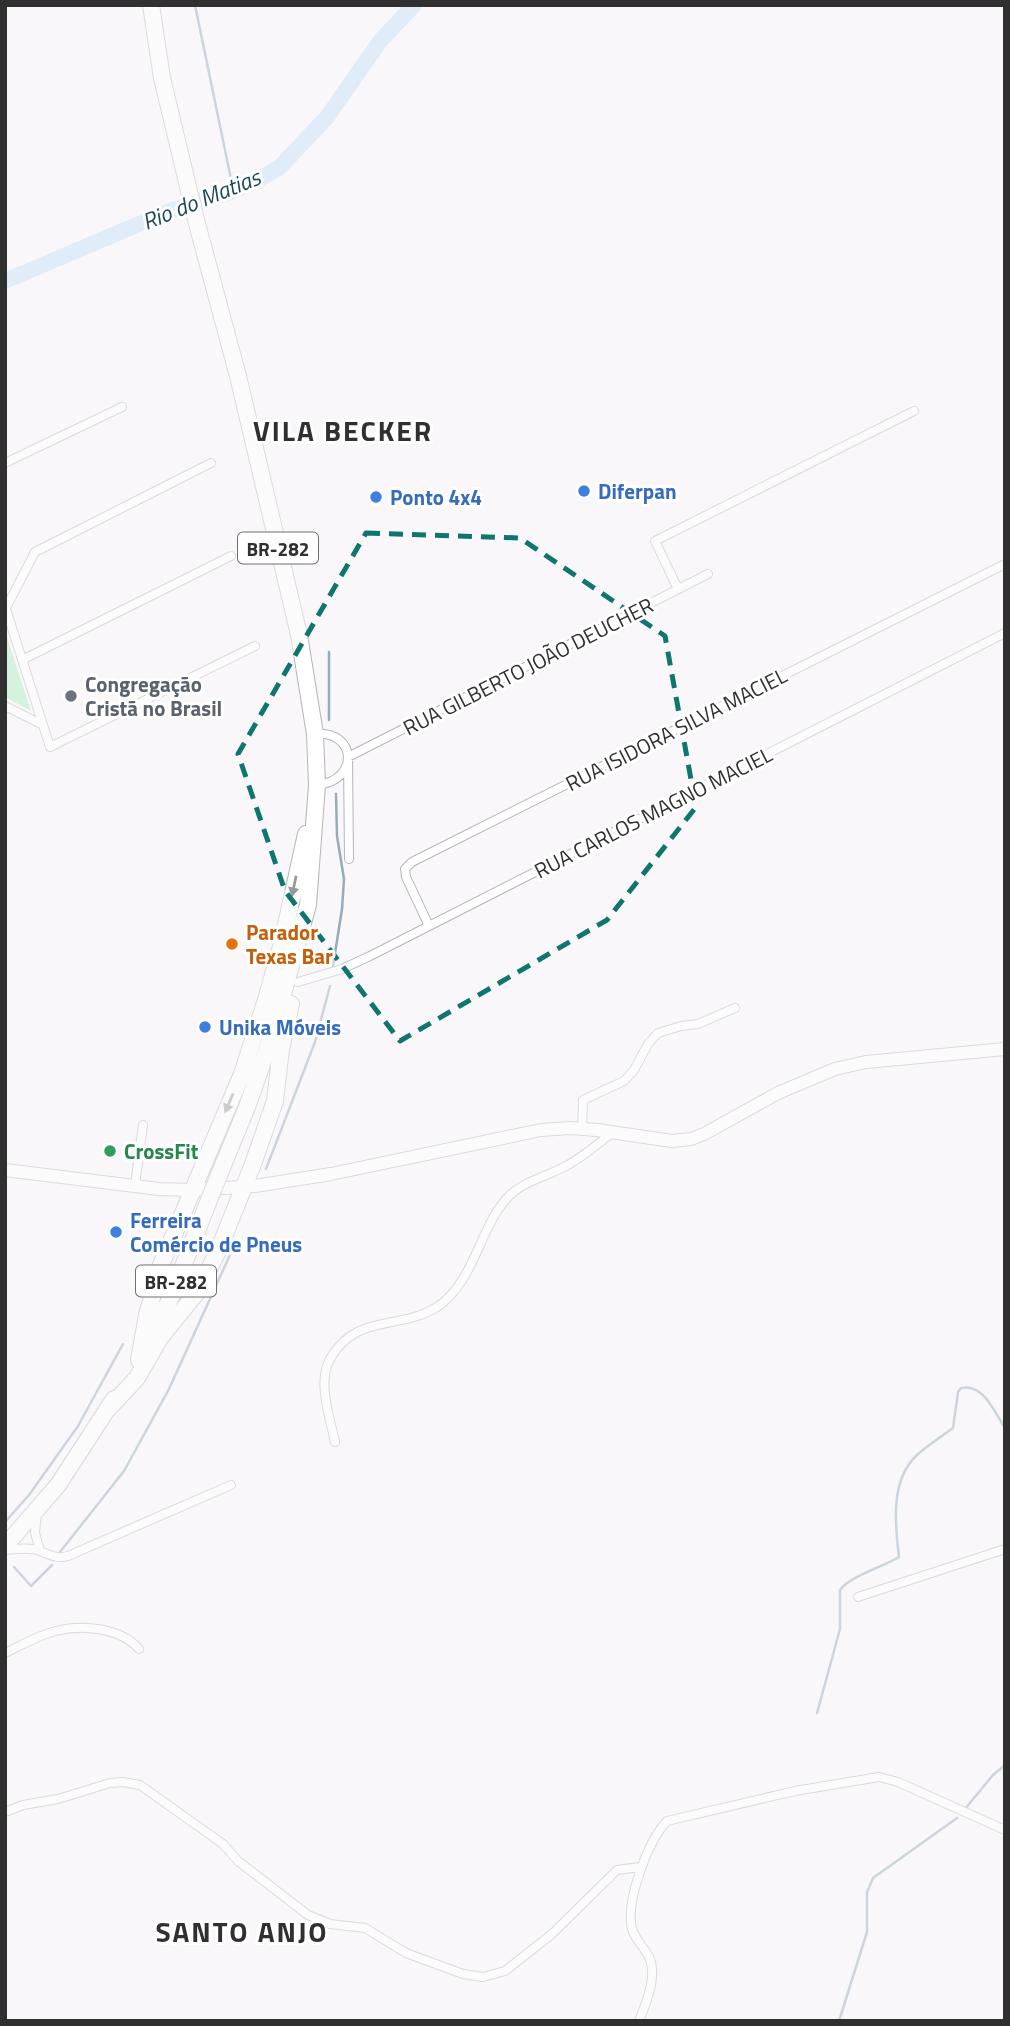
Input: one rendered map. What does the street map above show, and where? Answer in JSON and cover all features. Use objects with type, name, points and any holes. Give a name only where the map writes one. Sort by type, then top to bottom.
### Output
[{"type":"highway","name":"BR-282","points":[[5,1548],[38,1511],[78,1457],[139,1360],[171,1297],[247,1107],[268,1047],[308,905],[316,790],[315,734],[299,635],[238,376],[196,220],[162,78],[151,5]]},
{"type":"highway","points":[[139,1360],[157,1277],[242,1074],[266,1000],[316,790]]},
{"type":"highway","points":[[108,1409],[137,1378],[160,1338],[198,1291],[219,1249],[254,1164],[275,1101],[281,1049],[298,982],[308,905]]},
{"type":"street","points":[[5,463],[122,407]]},
{"type":"street","points":[[678,589],[655,541],[914,411]]},
{"type":"street","points":[[211,463],[35,552],[6,610],[50,747],[255,646]]},
{"type":"street","points":[[22,660],[231,556]]},
{"type":"street","name":"RUA ISIDORA SILVA MACIEL","points":[[429,926],[405,877],[406,867],[412,862],[1005,564]]},
{"type":"street","name":"RUA GILBERTO JOÃO DEUCHER","points":[[348,757],[708,574]]},
{"type":"street","name":"RUA CARLOS MAGNO MACIEL","points":[[298,982],[342,969],[1005,633]]},
{"type":"street","points":[[5,706],[43,725]]},
{"type":"street","points":[[315,734],[332,736],[342,742],[348,757],[349,859]]},
{"type":"street","points":[[316,790],[343,774],[348,757]]},
{"type":"street","points":[[582,1128],[583,1101],[624,1081],[658,1033],[698,1024],[735,1008]]},
{"type":"street","points":[[5,1170],[192,1190],[243,1186],[356,1169],[541,1130],[582,1128],[666,1141],[691,1139],[778,1093],[835,1069],[866,1062],[1005,1049]]},
{"type":"street","points":[[135,1185],[143,1125]]},
{"type":"street","points":[[335,1443],[325,1376],[331,1358],[345,1339],[358,1331],[406,1319],[437,1306],[460,1281],[496,1214],[509,1196],[575,1161],[613,1132]]},
{"type":"street","points":[[5,1548],[40,1551],[54,1557],[68,1556],[231,1485]]},
{"type":"street","points":[[38,1511],[35,1532],[40,1551]]},
{"type":"street","points":[[859,1597],[1005,1549]]},
{"type":"street","points":[[5,1653],[52,1632],[77,1628],[118,1634],[129,1639],[139,1649]]},
{"type":"street","points":[[639,2021],[652,1973],[650,1959],[636,1937],[632,1924],[640,1867],[663,1825],[669,1820],[795,1791],[869,1777],[884,1777],[1005,1830]]},
{"type":"street","points":[[5,1812],[110,1783],[140,1785],[223,1844],[238,1861],[308,1915],[330,1924],[365,1928],[406,1953],[463,1974],[483,1976],[505,1971],[552,1934],[617,1870],[640,1867]]},
{"type":"highlighted area","points":[[366,533],[520,538],[665,636],[696,807],[607,920],[400,1041],[285,891],[238,754]]},
{"type":"green space","points":[[5,631],[31,711],[5,697]]},
{"type":"waterway","points":[[195,5],[232,184],[231,192]]},
{"type":"waterway","name":"Rio do Matias","points":[[5,281],[167,212],[231,192],[280,167],[327,117],[381,40],[414,5]]},
{"type":"waterway","points":[[329,652],[329,720]]},
{"type":"waterway","points":[[333,966],[344,879],[337,836],[336,794]]},
{"type":"waterway","points":[[266,1169],[315,1042],[330,986]]},
{"type":"waterway","points":[[60,1552],[124,1471],[169,1389],[234,1246]]},
{"type":"waterway","points":[[5,1522],[29,1495],[78,1426],[123,1344]]},
{"type":"waterway","points":[[817,1713],[840,1629],[840,1590],[859,1576],[899,1557],[896,1503],[902,1477],[908,1465],[921,1451],[953,1428],[958,1392],[961,1388],[969,1388],[982,1394],[1005,1428]]},
{"type":"waterway","points":[[14,1567],[31,1586],[52,1565]]},
{"type":"waterway","points":[[965,1809],[993,1775],[1005,1765]]},
{"type":"waterway","points":[[839,2021],[867,1932],[867,1892],[873,1878],[957,1818]]},
{"type":"place","name":"Diferpan","points":[[584,491]]},
{"type":"place","name":"Ponto 4x4","points":[[376,497]]},
{"type":"place","name":"Congregação Cristã no Brasil","points":[[71,696]]},
{"type":"place","name":"Parador Texas Bar","points":[[232,944]]},
{"type":"place","name":"Unika Móveis","points":[[205,1027]]},
{"type":"place","name":"CrossFit","points":[[110,1151]]},
{"type":"place","name":"Ferreira Comércio de Pneus","points":[[116,1232]]},
{"type":"district","name":"VILA BECKER","points":[[343,430]]},
{"type":"district","name":"SANTO ANJO","points":[[242,1931]]}]
